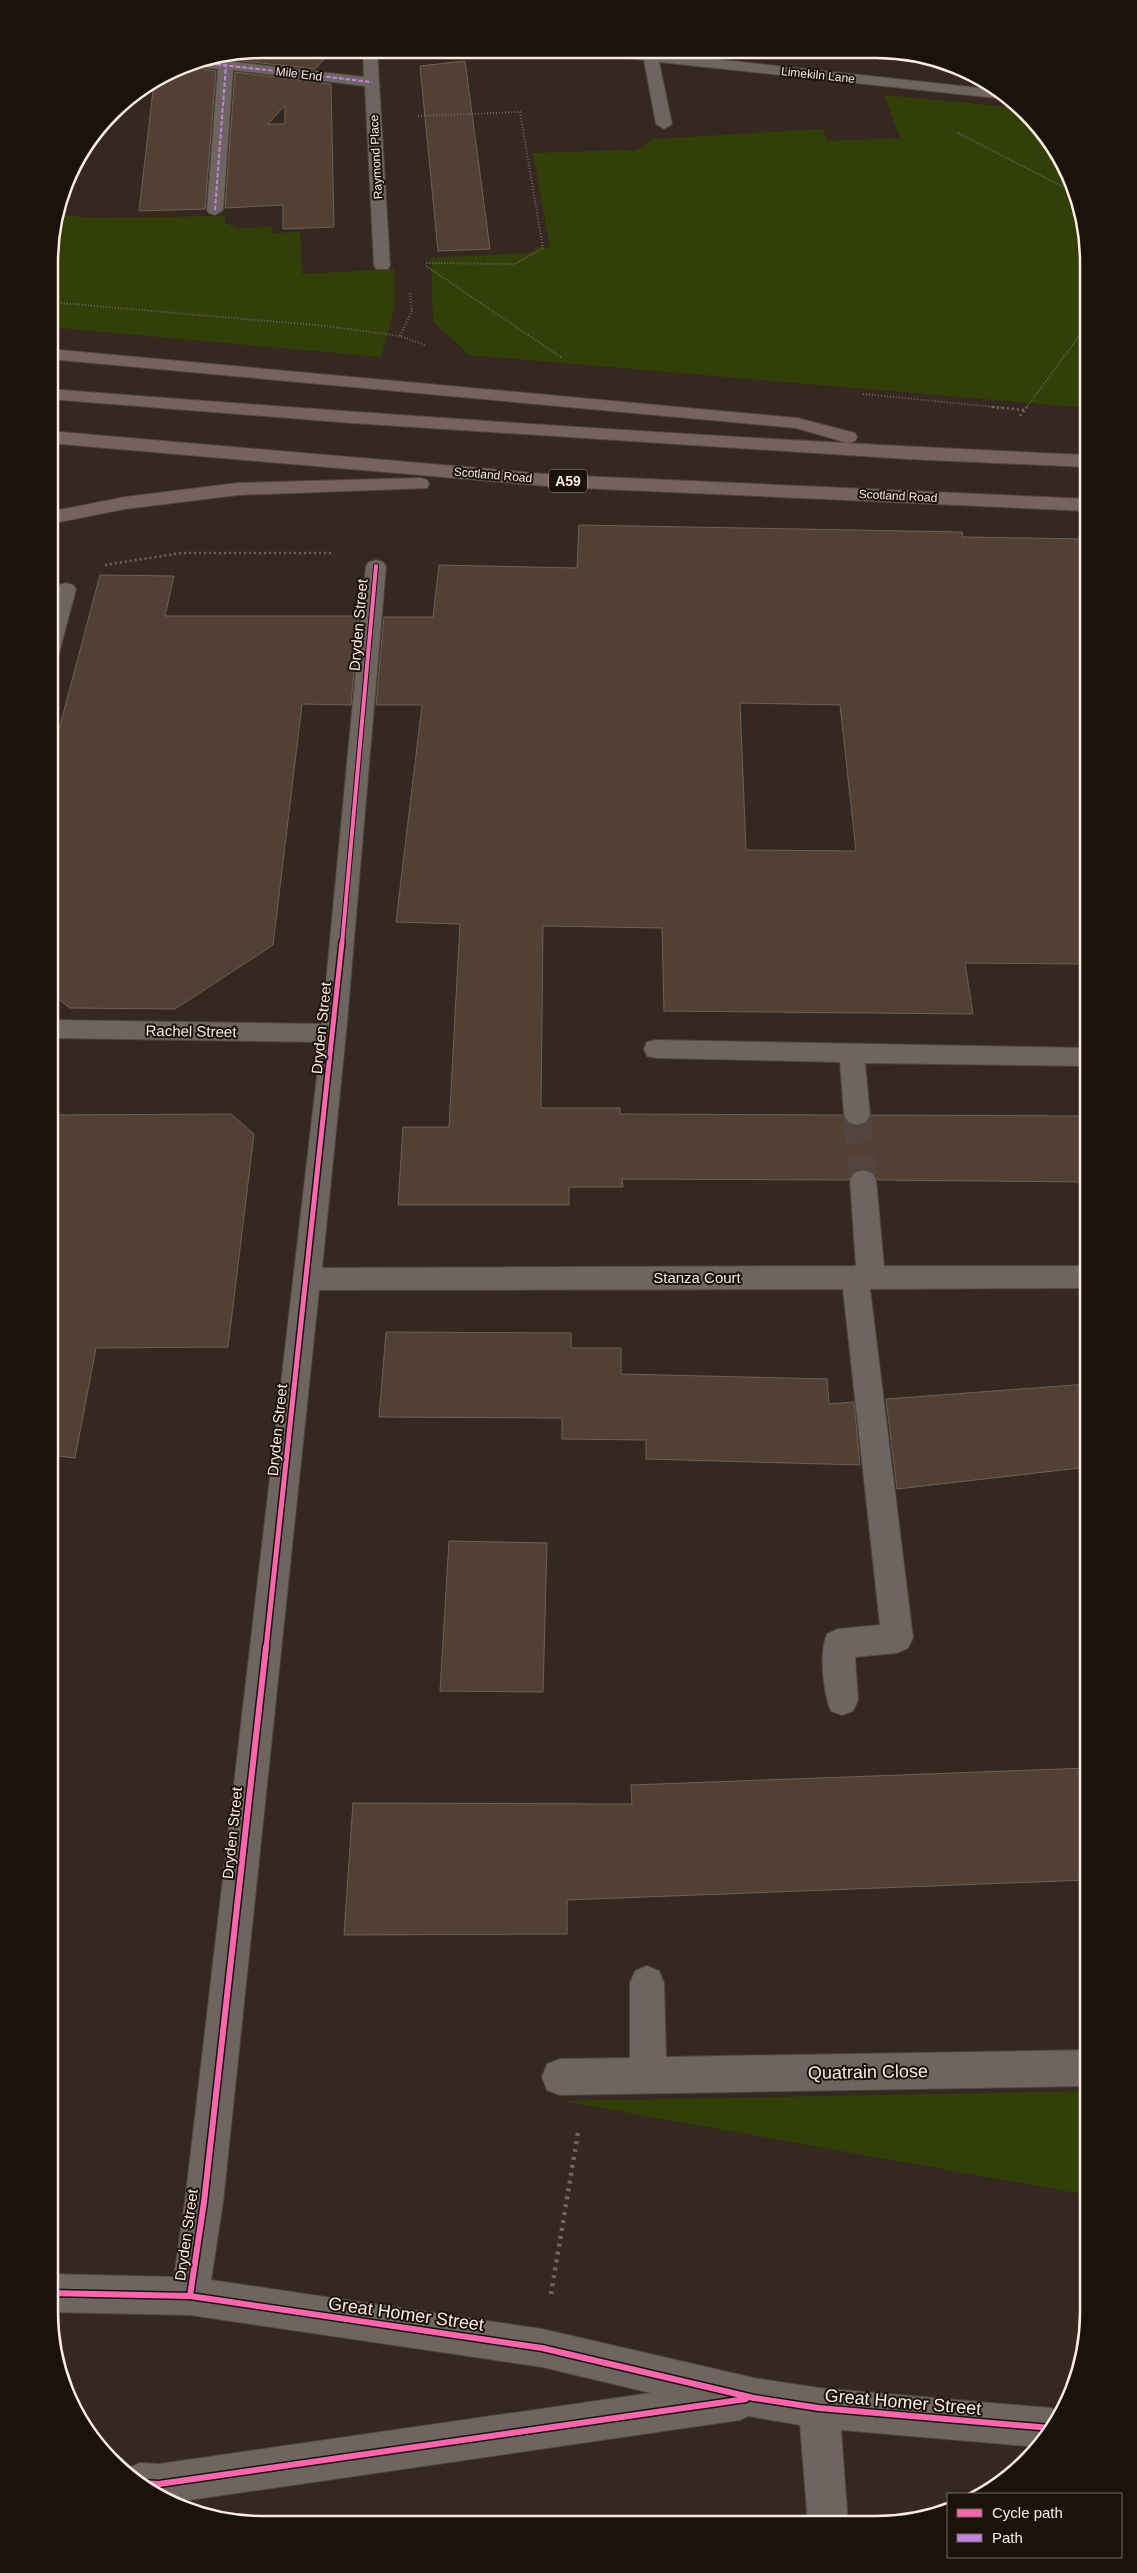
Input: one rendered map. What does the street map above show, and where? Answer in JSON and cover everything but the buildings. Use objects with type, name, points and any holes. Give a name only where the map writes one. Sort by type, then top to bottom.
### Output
[{"type":"highway","points":[[57,355],[797,424],[908,453]]},
{"type":"highway","points":[[57,395],[352,418],[908,453],[1080,461]]},
{"type":"highway","name":"Scotland Road","points":[[57,439],[558,481],[1080,505]]},
{"type":"highway","points":[[57,516],[125,503],[238,489],[558,481]]},
{"type":"street","name":"Raymond Place","points":[[371,58],[382,265]]},
{"type":"street","points":[[663,58],[664,124]]},
{"type":"street","name":"Limekiln Lane","points":[[681,58],[991,93]]},
{"type":"street","name":"Mile End","points":[[211,63],[372,82]]},
{"type":"street","points":[[215,210],[226,65]]},
{"type":"street","name":"Dryden Street","points":[[190,2296],[204,2202],[334,1033],[376,566]]},
{"type":"street","points":[[57,623],[66,589]]},
{"type":"street","name":"Rachel Street","points":[[57,1029],[334,1033]]},
{"type":"street","points":[[656,1049],[1080,1057]]},
{"type":"street","points":[[852,1053],[857,1115]]},
{"type":"street","points":[[842,1700],[838,1644],[896,1638],[863,1277],[863,1180]]},
{"type":"street","name":"Stanza Court","points":[[307,1279],[1080,1277]]},
{"type":"street","points":[[647,1983],[648,2076]]},
{"type":"street","name":"Quatrain Close","points":[[573,2078],[1080,2068]]},
{"type":"street","name":"Great Homer Street","points":[[57,2292],[190,2296],[542,2348],[754,2398],[819,2408],[1043,2427]]},
{"type":"street","name":"Great Homer Street","points":[[153,2484],[754,2398]]},
{"type":"street","points":[[819,2408],[827,2516]]},
{"type":"path","points":[[374,117],[520,112],[543,248],[515,264],[422,263],[567,362]]},
{"type":"path","points":[[951,129],[1066,188]]},
{"type":"path","points":[[990,457],[1080,335]]},
{"type":"path","points":[[66,589],[73,570],[182,553],[341,553]]},
{"type":"path","points":[[542,2348],[573,2078]]},
{"type":"green space","points":[[884,95],[1009,107],[1029,127],[1045,148],[1069,196],[1078,235],[1080,262],[1080,407],[469,355],[433,321],[431,258],[529,253],[538,247],[550,248],[533,153],[635,151],[653,139],[823,129],[827,141],[900,138]]},
{"type":"green space","points":[[63,215],[91,218],[225,216],[225,223],[238,228],[272,227],[271,233],[300,232],[302,274],[394,269],[395,306],[381,357],[57,328],[57,262]]},
{"type":"green space","points":[[1080,2091],[1080,2194],[563,2101]]},
{"type":"tunnel","points":[[857,1115],[863,1180]]},
{"type":"marked path","points":[[211,64],[372,82]]},
{"type":"marked path","points":[[215,210],[226,65]]},
{"type":"cycle path","points":[[190,2296],[204,2202],[334,1033],[376,566]]},
{"type":"cycle path","points":[[57,2293],[190,2296],[542,2348],[754,2398],[819,2408],[1043,2427]]},
{"type":"cycle path","points":[[153,2484],[746,2399]]}]
